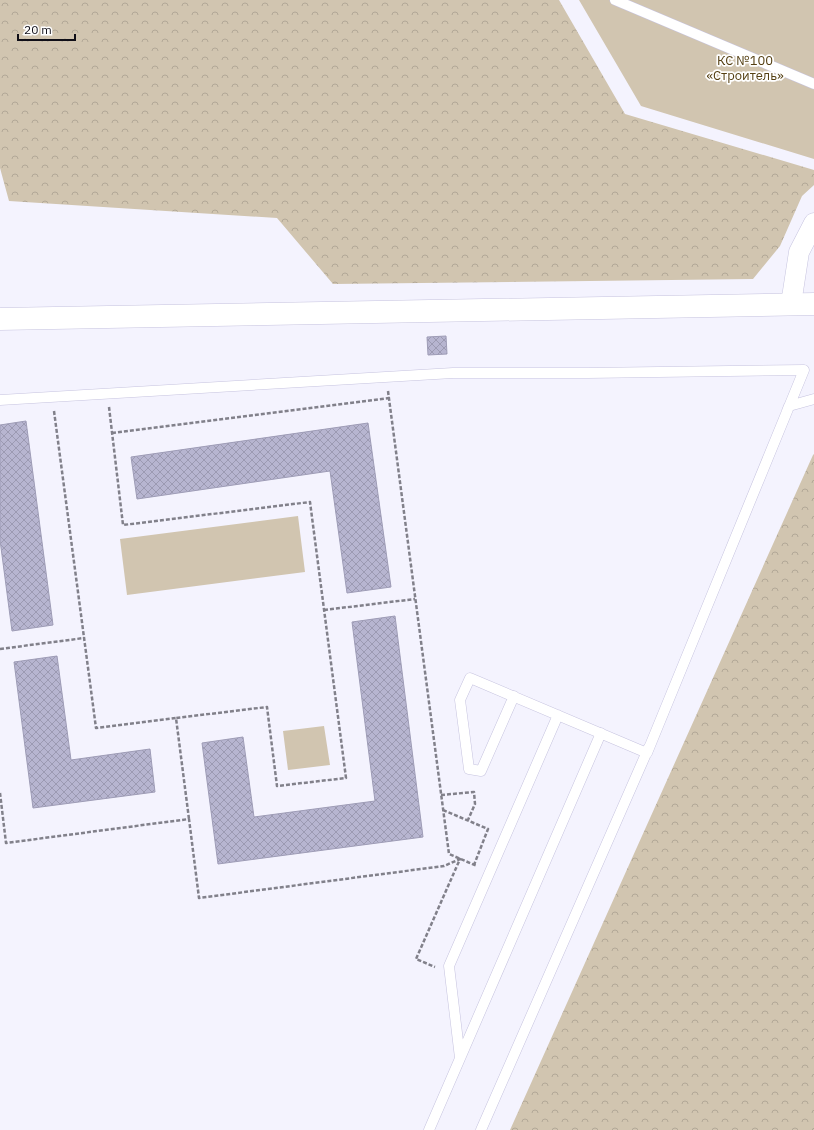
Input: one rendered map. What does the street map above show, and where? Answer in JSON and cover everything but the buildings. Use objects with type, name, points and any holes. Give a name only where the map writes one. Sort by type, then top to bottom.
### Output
[{"type":"main road","points":[[0,319],[814,304]]},
{"type":"street","points":[[791,304],[799,252],[814,223]]},
{"type":"lane","points":[[615,0],[814,84]]},
{"type":"lane","points":[[0,400],[453,373],[804,370],[647,753],[481,1130]]},
{"type":"lane","points":[[789,406],[814,399]]},
{"type":"lane","points":[[514,696],[481,771],[469,769],[460,700],[470,678],[514,696],[647,753]]},
{"type":"lane","points":[[460,1059],[449,966],[558,715]]},
{"type":"lane","points":[[429,1130],[601,733]]},
{"type":"path","points":[[386,377],[449,854],[490,872]]},
{"type":"path","points":[[53,397],[96,728],[267,706],[277,786],[346,778],[310,502],[123,526],[107,394]]},
{"type":"path","points":[[112,433],[389,398]]},
{"type":"path","points":[[324,610],[415,599]]},
{"type":"path","points":[[0,649],[84,638]]},
{"type":"path","points":[[176,718],[199,898],[444,866],[460,859]]},
{"type":"path","points":[[441,795],[474,792],[475,804],[468,820]]},
{"type":"path","points":[[0,793],[6,843],[189,819]]},
{"type":"path","points":[[443,810],[488,829],[474,865]]},
{"type":"path","points":[[435,968],[416,959],[460,859]]},
{"type":"green space","points":[[0,0],[559,0],[625,114],[814,170],[814,185],[802,196],[780,246],[753,279],[333,284],[277,218],[9,201],[0,168]]},
{"type":"green space","name":"КС №100 «Строитель»","points":[[579,0],[814,0],[814,159],[641,106]]},
{"type":"green space","points":[[814,454],[814,1130],[510,1130],[813,455]]},
{"type":"green space","points":[[298,516],[305,572],[127,595],[120,539]]},
{"type":"green space","points":[[324,726],[330,765],[288,770],[283,731]]}]
